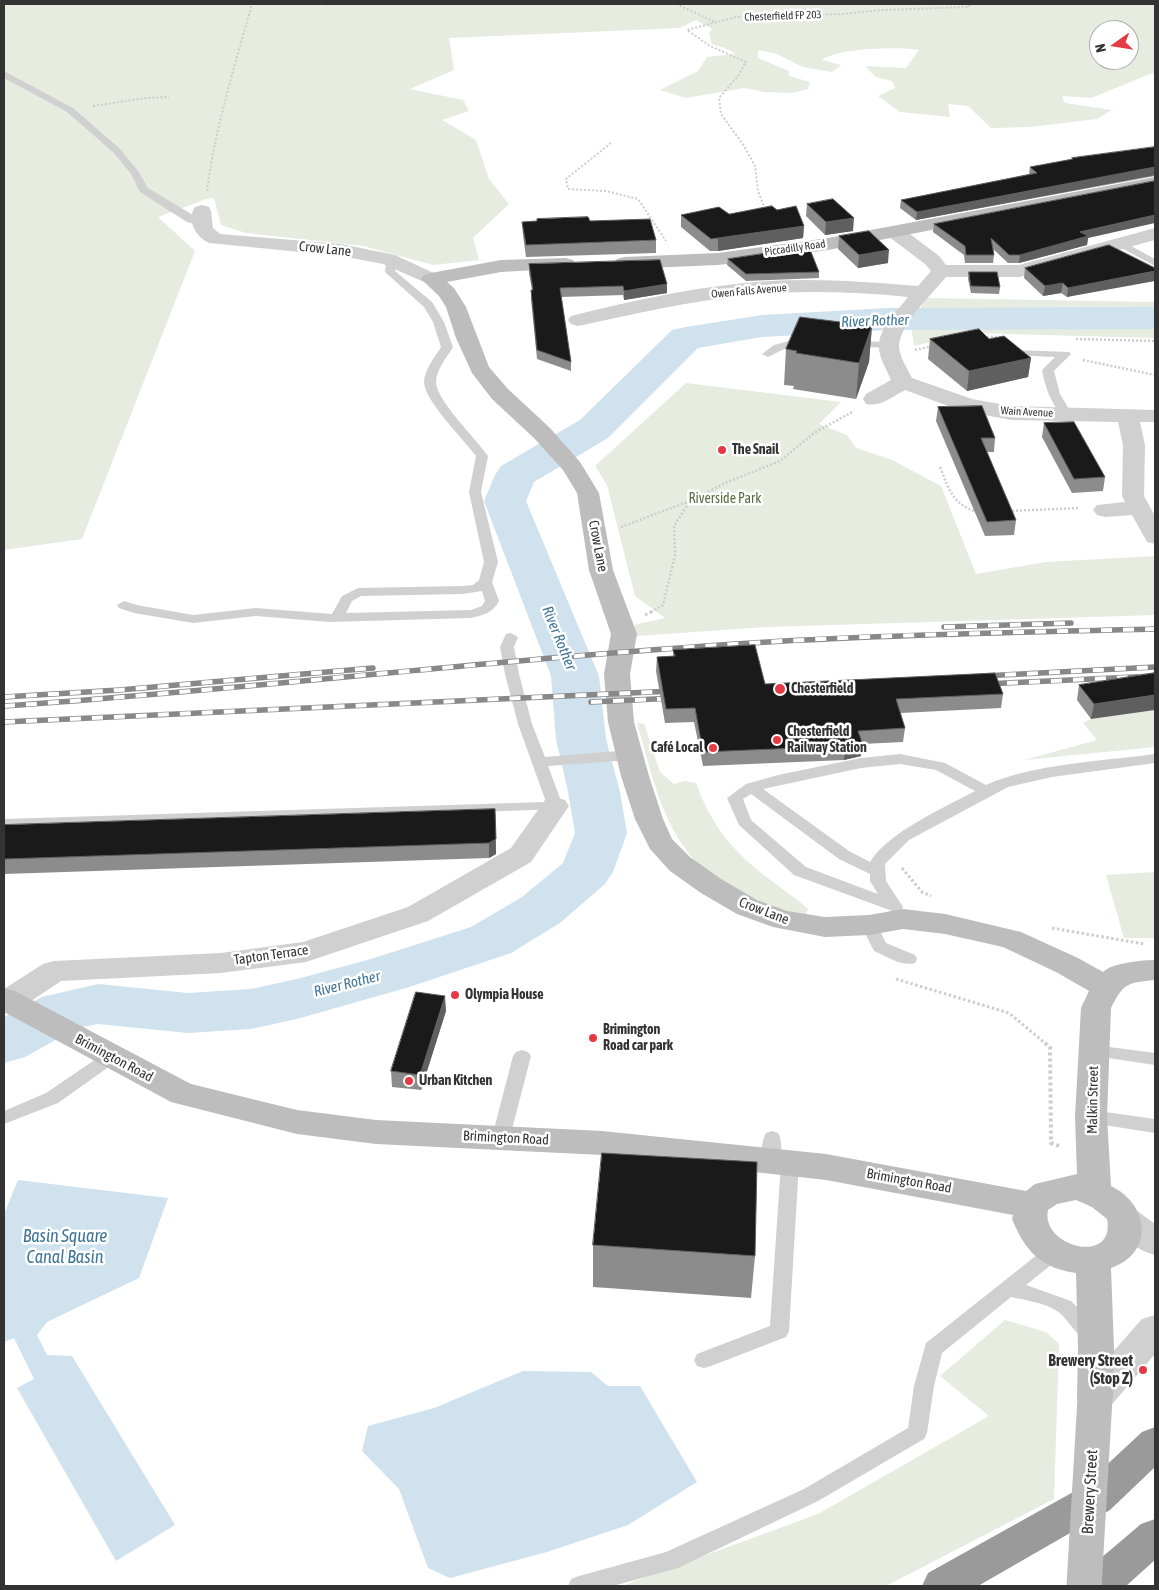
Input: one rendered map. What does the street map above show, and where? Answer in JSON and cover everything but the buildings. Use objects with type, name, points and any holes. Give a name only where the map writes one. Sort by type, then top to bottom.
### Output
[{"type":"highway","points":[[942,1586],[1097,1498],[1155,1443]]},
{"type":"highway","points":[[1091,1586],[1108,1577],[1155,1536]]},
{"type":"street","name":"Piccadilly Road","points":[[609,263],[718,259],[895,232],[1155,182]]},
{"type":"street","name":"Crow Lane","points":[[201,217],[209,236],[216,239],[341,250],[391,261],[431,279],[447,292],[456,307],[479,369],[500,394],[542,433],[572,467],[588,493],[601,570],[622,624],[624,641],[617,674],[622,756],[660,843],[680,864],[746,907],[783,920],[825,927],[869,925],[898,912],[1010,939],[1067,965],[1101,998]]},
{"type":"street","points":[[895,232],[932,260],[941,272]]},
{"type":"street","points":[[874,399],[903,382],[890,341],[917,299],[941,272],[1020,271],[1155,234]]},
{"type":"street","points":[[431,279],[501,266],[580,264]]},
{"type":"street","name":"Owen Falls Avenue","points":[[578,320],[686,298],[749,289],[850,286],[917,299]]},
{"type":"street","name":"Wain Avenue","points":[[903,382],[967,405],[1011,413],[1155,416]]},
{"type":"street","points":[[1127,415],[1134,445],[1134,496],[1155,537]]},
{"type":"street","points":[[1096,508],[1140,508]]},
{"type":"street","name":"Tapton Terrace","points":[[6,1000],[54,971],[221,963],[306,952],[418,914],[521,855],[555,806]]},
{"type":"street","points":[[1101,998],[1117,976],[1141,970],[1155,970]]},
{"type":"street","name":"Malkin Street","points":[[1094,1191],[1091,1117],[1094,1051],[1101,998]]},
{"type":"street","name":"Brimington Road","points":[[6,1000],[182,1094],[297,1122],[376,1132],[501,1137],[778,1154],[826,1167],[1032,1204]]},
{"type":"street","points":[[1124,1219],[1126,1233],[1121,1246],[1110,1255],[1093,1260],[1073,1259],[1054,1252],[1040,1242],[1032,1230],[1029,1217],[1032,1204],[1042,1194],[1057,1188],[1076,1186],[1094,1191],[1107,1198],[1124,1219],[1155,1242]]},
{"type":"street","name":"Brewery Street","points":[[1084,1586],[1095,1398],[1096,1338],[1093,1260]]},
{"type":"street","points":[[1095,1398],[1155,1329]]},
{"type":"lane","points":[[4,74],[68,109],[117,151],[135,173],[144,190],[191,220],[201,217]]},
{"type":"lane","points":[[1122,244],[1155,263]]},
{"type":"lane","points":[[124,605],[134,609],[193,619],[256,612],[278,613],[303,618],[471,614],[484,611],[490,606],[492,601],[485,582],[490,562],[475,492],[482,456],[435,398],[429,385],[432,373],[447,347],[431,308],[424,299],[400,283],[390,272],[391,261]]},
{"type":"lane","points":[[841,344],[890,341]]},
{"type":"lane","points":[[768,354],[778,346],[792,343],[821,344]]},
{"type":"lane","points":[[1014,353],[1065,354],[1048,370],[1049,380],[1057,402],[1066,414]]},
{"type":"lane","points":[[337,618],[348,599],[358,592],[463,590],[477,588],[485,582]]},
{"type":"lane","points":[[4,824],[555,806],[543,762],[525,724],[507,647],[511,638]]},
{"type":"lane","points":[[543,762],[622,756]]},
{"type":"lane","points":[[898,912],[800,871],[744,822],[735,798],[751,787],[778,780],[865,768],[900,759],[940,766],[986,791]]},
{"type":"lane","points":[[898,912],[878,881],[876,872],[877,864],[904,837],[1003,783],[1026,777],[1117,762],[1155,759]]},
{"type":"lane","points":[[751,787],[844,854],[876,872]]},
{"type":"lane","points":[[869,925],[880,947],[909,959]]},
{"type":"lane","points":[[1094,1051],[1155,1059]]},
{"type":"lane","points":[[501,1137],[522,1056]]},
{"type":"lane","points":[[4,1118],[52,1098],[111,1057]]},
{"type":"lane","points":[[1091,1117],[1155,1126]]},
{"type":"lane","points":[[704,1360],[779,1331],[778,1154]]},
{"type":"lane","points":[[579,1586],[670,1561],[811,1495],[916,1433],[933,1349],[1054,1252]]},
{"type":"lane","points":[[1008,1289],[1028,1293],[1064,1306],[1096,1338]]},
{"type":"path","points":[[201,217],[206,199],[210,167],[230,82],[252,4]]},
{"type":"path","points":[[324,4],[328,6]]},
{"type":"path","points":[[676,4],[715,22]]},
{"type":"path","name":"Chesterfield FP 203","points":[[766,210],[758,191],[755,166],[744,146],[721,114],[719,98],[738,76],[746,62],[710,46],[687,30],[736,17],[843,14],[881,10],[969,7],[969,4]]},
{"type":"path","points":[[68,109],[145,98],[169,97]]},
{"type":"path","points":[[611,143],[566,179],[568,189],[606,191],[638,199],[678,261]]},
{"type":"path","points":[[1075,339],[1080,345]]},
{"type":"path","points":[[1079,359],[1155,376]]},
{"type":"path","points":[[596,536],[690,501],[725,483],[780,461],[814,433],[874,399]]},
{"type":"path","points":[[940,467],[959,506],[979,513]]},
{"type":"path","points":[[622,624],[635,622],[663,605],[675,555],[674,526],[690,501]]},
{"type":"path","points":[[1002,512],[1096,508]]},
{"type":"path","points":[[888,974],[896,979],[1009,1013],[1050,1047],[1051,1143],[1093,1159]]},
{"type":"green space","points":[[4,4],[1155,4],[1155,72],[1091,98],[1062,96],[1065,103],[1112,110],[1097,119],[1030,127],[991,128],[968,106],[948,104],[950,117],[900,112],[878,96],[895,88],[892,81],[876,77],[865,66],[906,68],[919,50],[884,48],[840,53],[822,60],[841,65],[832,72],[803,67],[777,54],[758,50],[758,58],[789,71],[789,76],[810,82],[808,89],[792,93],[764,92],[744,88],[686,98],[660,90],[698,71],[707,57],[736,54],[712,44],[709,33],[712,29],[696,20],[680,28],[449,38],[454,70],[410,89],[463,100],[469,111],[442,120],[476,140],[489,179],[509,204],[473,238],[479,260],[433,265],[363,246],[246,233],[221,225],[214,198],[206,199],[158,217],[195,251],[82,539],[4,550]]},
{"type":"green space","points":[[926,298],[1155,302],[1155,338],[971,333],[914,346],[911,325]]},
{"type":"green space","name":"Riverside Park","points":[[686,383],[841,402],[819,424],[847,435],[856,448],[892,460],[941,486],[976,574],[1046,562],[1155,556],[1155,615],[767,627],[636,636],[634,625],[665,618],[635,596],[607,485],[595,466]]},
{"type":"green space","points":[[1155,710],[1155,747],[1024,760],[1097,740],[1083,723],[1091,719]]},
{"type":"green space","points":[[637,723],[644,724],[660,772],[674,784],[685,781],[696,783],[709,812],[725,837],[756,869],[808,909],[804,919],[756,900],[733,888],[711,875],[695,861],[671,826],[662,806]]},
{"type":"green space","points":[[1155,872],[1155,938],[1124,938],[1106,875]]},
{"type":"green space","points":[[1005,1320],[1046,1332],[1059,1344],[1054,1499],[886,1586],[622,1586],[818,1514],[989,1416],[940,1376]]},
{"type":"water","name":"Basin Square Canal Basin","points":[[18,1180],[168,1198],[139,1278],[47,1322],[37,1335],[47,1355],[72,1356],[175,1525],[116,1561],[17,1388],[34,1379],[14,1338],[4,1342],[4,1214]]},
{"type":"water","points":[[523,1371],[591,1372],[608,1386],[640,1386],[697,1482],[628,1525],[547,1552],[450,1578],[428,1568],[399,1489],[362,1451],[368,1426],[434,1408]]},
{"type":"waterway","name":"River Rother","points":[[4,1042],[62,1011],[98,1004],[188,1013],[251,1009],[297,999],[386,974],[491,940],[541,910],[586,872],[601,833],[594,792],[581,739],[575,676],[505,501],[516,475],[594,429],[686,338],[762,326],[888,319],[1155,318]]},
{"type":"railway","points":[[944,627],[1071,623]]},
{"type":"railway","points":[[4,706],[686,647],[877,637],[1155,629]]},
{"type":"railway","points":[[983,676],[1155,667]]},
{"type":"railway","points":[[4,697],[119,690],[373,668]]},
{"type":"railway","points":[[985,684],[1155,676]]},
{"type":"railway","points":[[4,722],[673,691]]},
{"type":"railway","points":[[591,702],[676,698]]},
{"type":"place","name":"The Snail","points":[[722,450]]},
{"type":"place","name":"Chesterfield","points":[[780,689]]},
{"type":"place","name":"Chesterfield Railway Station","points":[[777,740]]},
{"type":"place","name":"Café Local","points":[[713,748]]},
{"type":"place","name":"Olympia House","points":[[455,995]]},
{"type":"place","name":"Brimington Road car park","points":[[593,1038]]},
{"type":"place","name":"Urban Kitchen","points":[[409,1081]]},
{"type":"place","name":"Brewery Street (Stop Z)","points":[[1143,1370]]}]
